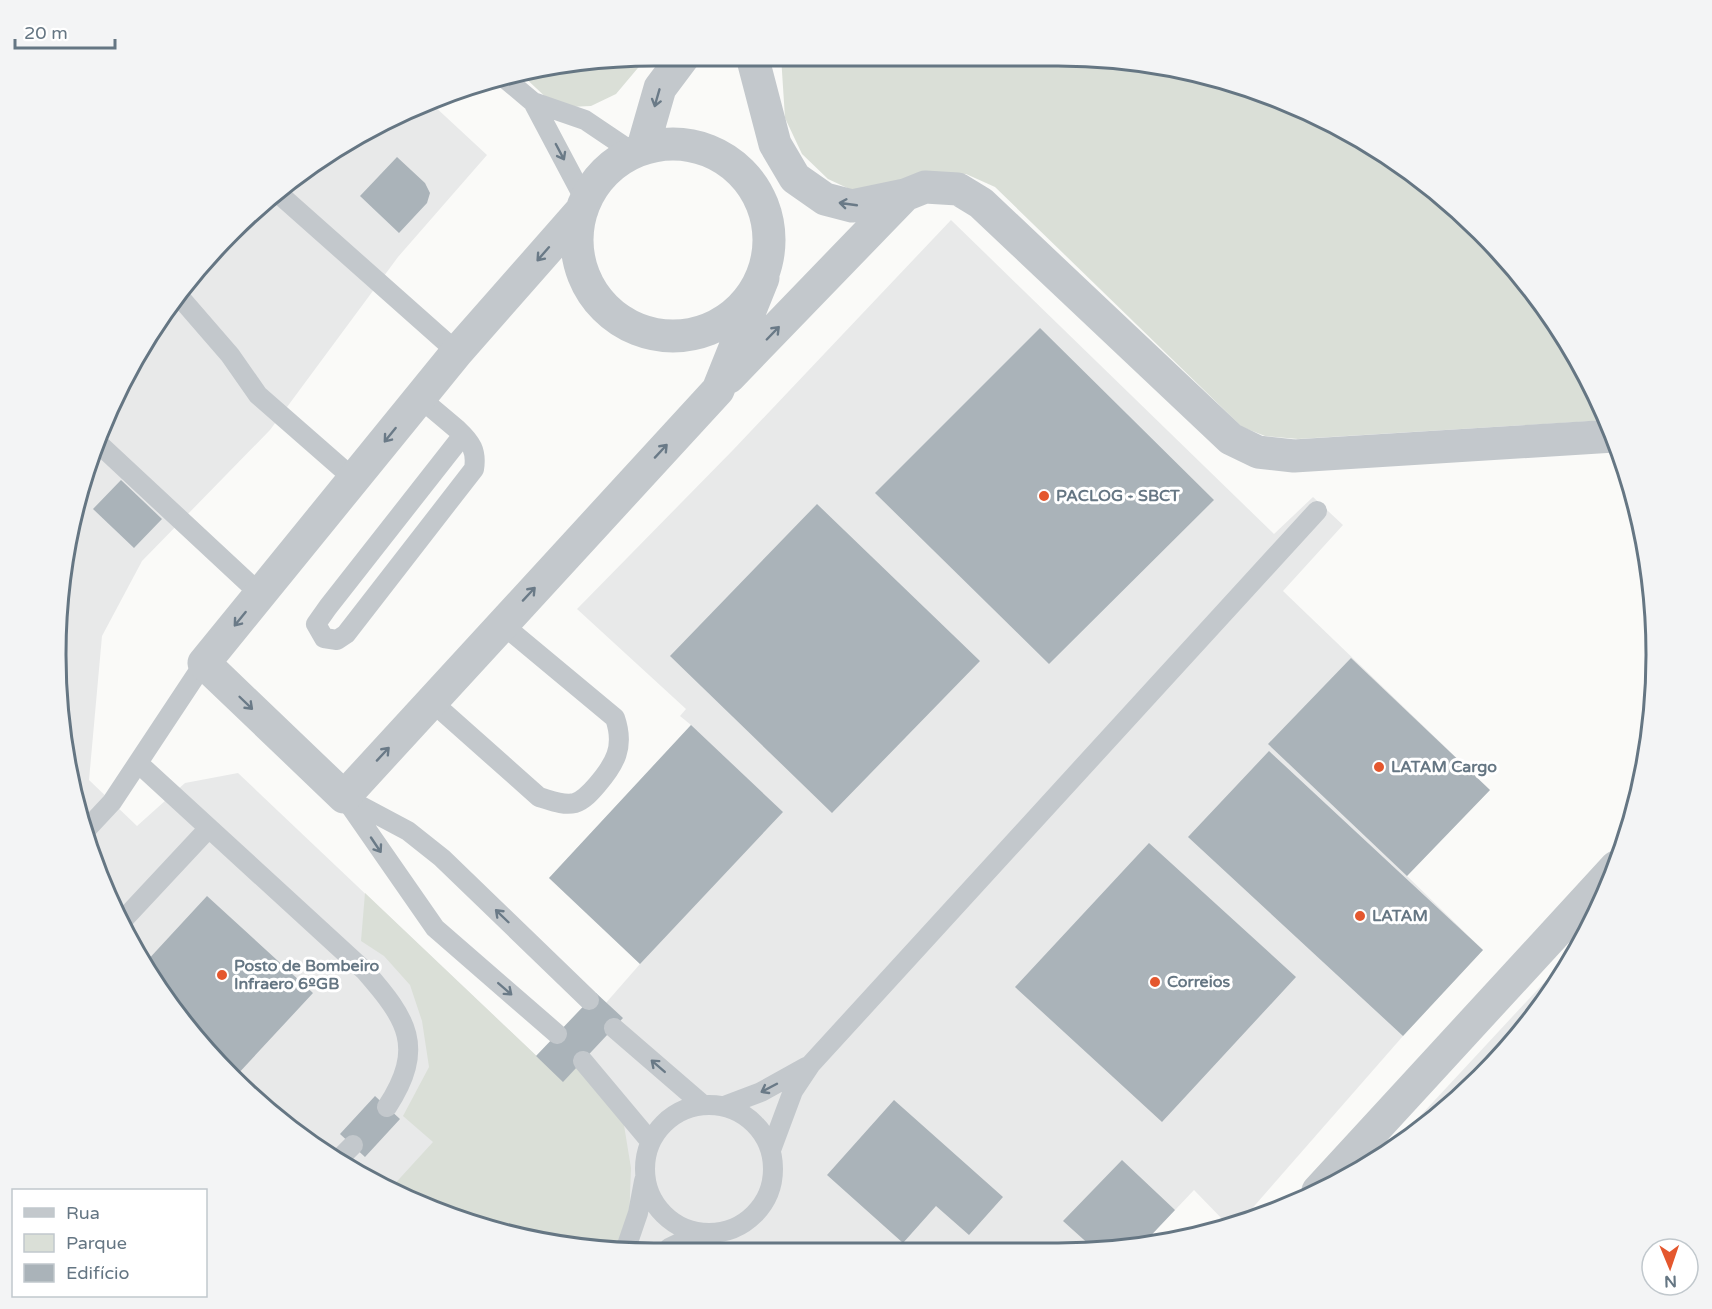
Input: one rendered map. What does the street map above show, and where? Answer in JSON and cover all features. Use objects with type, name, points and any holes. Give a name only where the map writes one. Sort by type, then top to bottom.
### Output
[{"type":"street","points":[[637,149],[660,88],[676,66]]},
{"type":"street","points":[[751,66],[747,95],[757,193]]},
{"type":"street","points":[[755,66],[775,144],[795,178],[825,199],[852,206],[905,195],[926,188],[958,189],[981,203],[1231,439],[1258,452],[1294,456],[1604,437]]},
{"type":"street","points":[[718,390],[763,278],[770,249],[768,220],[757,193],[738,168],[711,152],[681,145],[654,144],[637,149],[597,182],[584,206],[457,352],[204,663],[344,797],[718,390],[905,195]]},
{"type":"street","points":[[584,206],[576,243],[582,275],[599,303],[625,324],[655,336],[688,336],[719,326],[746,306],[763,278]]},
{"type":"street","points":[[1334,1173],[1598,887]]},
{"type":"lane","points":[[511,84],[533,102],[585,120],[637,149]]},
{"type":"lane","points":[[533,102],[584,206]]},
{"type":"lane","points":[[283,198],[378,285],[457,352]]},
{"type":"lane","points":[[184,302],[230,355],[258,395],[282,413],[354,479]]},
{"type":"lane","points":[[420,398],[470,441],[475,453],[474,469],[346,634],[337,640],[324,638],[316,624],[463,435]]},
{"type":"lane","points":[[104,448],[260,594]]},
{"type":"lane","points":[[771,1150],[786,1108],[811,1064],[1317,511]]},
{"type":"lane","points":[[431,701],[539,796],[558,803],[575,802],[589,794],[614,765],[620,747],[620,733],[615,718],[502,624]]},
{"type":"lane","points":[[91,824],[112,802],[204,663]]},
{"type":"lane","points":[[138,763],[365,971],[394,1004],[403,1020],[409,1049],[406,1069],[399,1088],[387,1107]]},
{"type":"lane","points":[[344,797],[408,831],[442,858],[589,1000]]},
{"type":"lane","points":[[344,797],[435,928],[557,1034]]},
{"type":"lane","points":[[127,915],[208,829]]},
{"type":"lane","points":[[614,1028],[702,1104]]},
{"type":"lane","points":[[583,1062],[650,1141]]},
{"type":"lane","points":[[724,1106],[761,1092],[811,1064]]},
{"type":"lane","points":[[628,1242],[638,1213],[644,1181],[644,1160],[650,1141],[663,1124],[680,1111],[702,1104],[724,1106],[744,1115],[761,1130],[771,1150],[774,1173],[769,1194],[757,1212],[740,1226],[721,1233],[700,1233],[681,1228],[664,1216],[652,1200],[644,1181]]},
{"type":"lane","points":[[344,1154],[353,1146]]},
{"type":"lane","points":[[679,1243],[700,1233]]},
{"type":"shaded area","points":[[436,108],[487,155],[398,257],[270,430],[142,561],[102,636],[89,780],[137,826],[185,783],[238,773],[549,1068],[640,964],[549,878],[691,725],[680,716],[686,709],[577,609],[733,450],[951,220],[1274,534],[1313,497],[1343,525],[1283,591],[1490,790],[1407,876],[1483,950],[1403,1036],[1250,1211],[1222,1219],[1194,1190],[1151,1235],[1096,1242],[654,1243],[578,1238],[540,1232],[465,1212],[394,1182],[328,1144],[266,1097],[238,1071],[212,1043],[165,981],[145,949],[111,880],[97,844],[77,769],[67,693],[66,654],[67,616],[77,540],[97,465],[111,429],[145,360],[165,328],[212,266],[238,238],[266,212],[328,165],[394,127]]},
{"type":"shaded area","points":[[1550,976],[1500,1043],[1474,1071],[1414,1122]]},
{"type":"green space","points":[[639,66],[616,94],[591,106],[569,107],[552,103],[527,80],[578,71]]},
{"type":"green space","points":[[782,66],[1096,67],[1172,77],[1247,97],[1318,127],[1352,145],[1384,165],[1446,212],[1500,266],[1524,296],[1567,360],[1597,421],[1298,439],[1265,436],[1242,427],[995,187],[966,174],[937,173],[858,193],[828,179],[802,154],[785,118]]},
{"type":"green space","points":[[365,893],[563,1081],[578,1066],[623,1119],[631,1168],[629,1222],[617,1242],[540,1232],[502,1223],[465,1212],[396,1183],[433,1142],[403,1116],[429,1067],[422,1021],[410,985],[384,956],[361,941]]},
{"type":"building","points":[[397,157],[425,183],[430,193],[427,203],[399,233],[360,196]]},
{"type":"building","name":"PACLOG - SBCT","points":[[1040,328],[1214,500],[1049,664],[875,493]]},
{"type":"building","points":[[121,480],[162,519],[134,548],[93,509]]},
{"type":"building","points":[[817,504],[980,661],[832,813],[670,656]]},
{"type":"building","name":"LATAM Cargo","points":[[1351,658],[1490,790],[1407,876],[1268,744]]},
{"type":"building","points":[[691,725],[783,812],[640,964],[549,878]]},
{"type":"building","name":"LATAM","points":[[1269,751],[1483,950],[1403,1036],[1188,837]]},
{"type":"building","name":"Correios","points":[[1149,843],[1296,977],[1162,1122],[1015,987]]},
{"type":"building","name":"Posto de Bombeiro Infraero 6ºGB","points":[[207,896],[313,993],[239,1072],[188,1013],[150,957]]},
{"type":"building","points":[[596,993],[623,1018],[563,1082],[536,1056]]},
{"type":"building","points":[[375,1096],[400,1119],[365,1157],[340,1134]]},
{"type":"building","points":[[894,1100],[1003,1197],[969,1235],[936,1206],[903,1243],[827,1175]]},
{"type":"building","points":[[1122,1160],[1175,1210],[1151,1235],[1096,1242],[1087,1242],[1063,1221]]},
{"type":"place","name":"PACLOG - SBCT","points":[[1044,496]]},
{"type":"place","name":"LATAM Cargo","points":[[1379,767]]},
{"type":"place","name":"LATAM","points":[[1360,916]]},
{"type":"place","name":"Posto de Bombeiro Infraero 6ºGB","points":[[222,975]]},
{"type":"place","name":"Correios","points":[[1155,982]]}]
